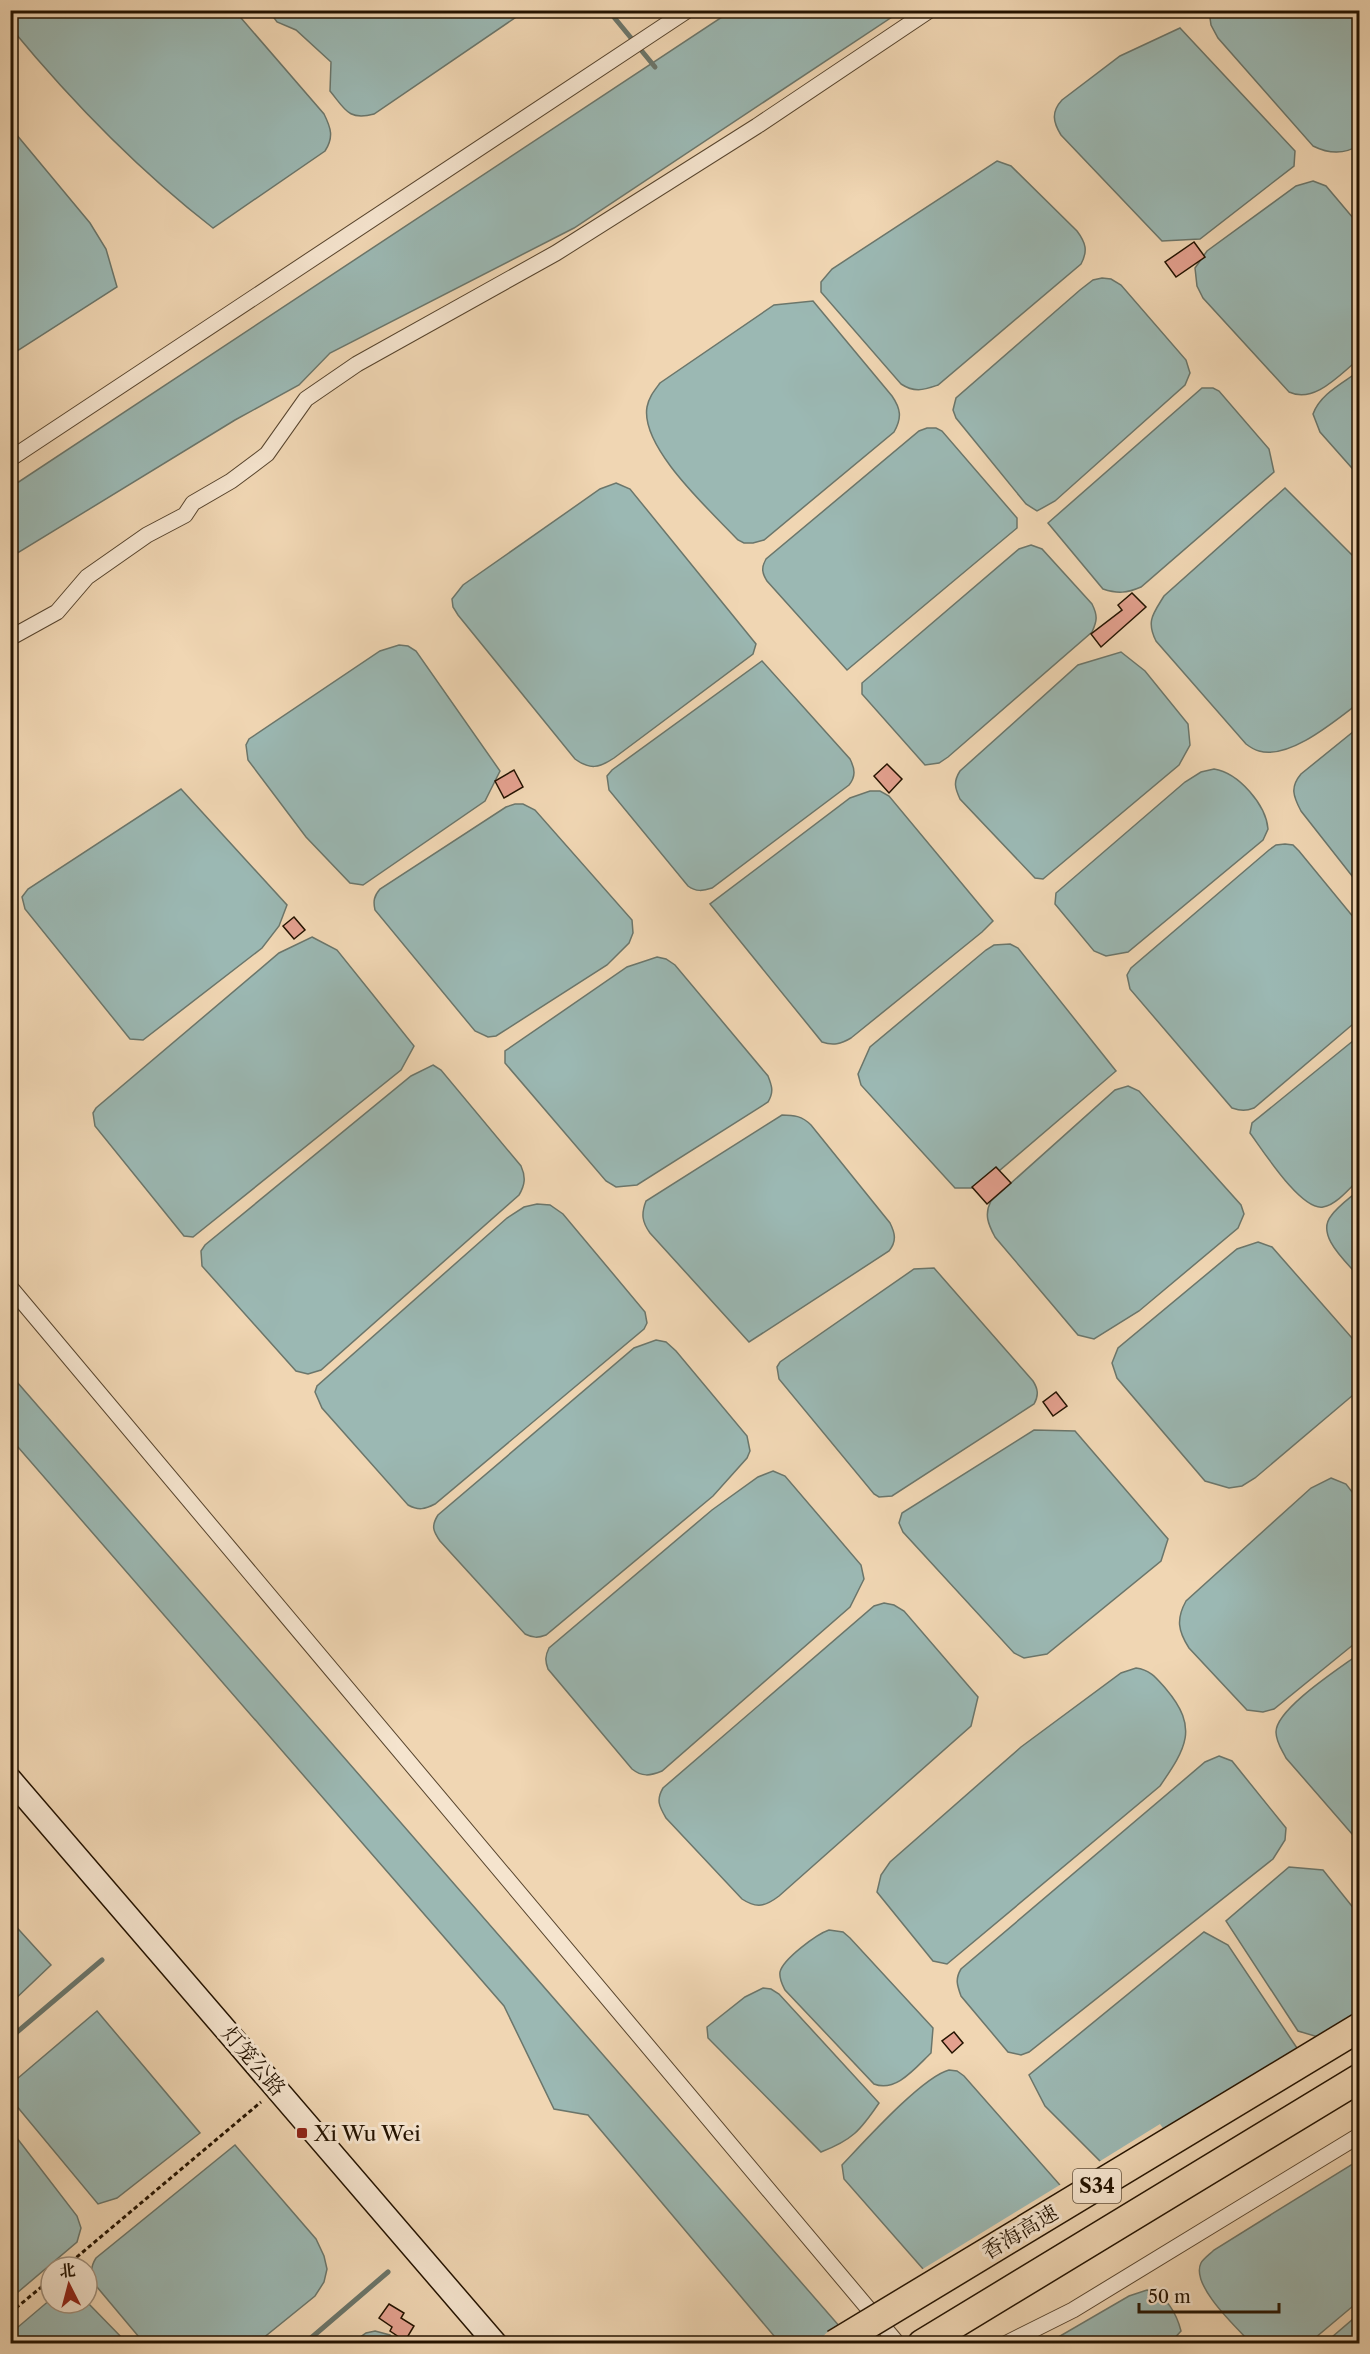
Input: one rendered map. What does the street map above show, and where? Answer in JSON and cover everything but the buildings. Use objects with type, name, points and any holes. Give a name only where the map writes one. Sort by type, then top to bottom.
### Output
[{"type":"highway","name":"香海高速","points":[[835,2343],[1359,2027]]},
{"type":"highway","name":"S34","points":[[922,2343],[1359,2078]]},
{"type":"street","points":[[10,459],[688,10]]},
{"type":"street","points":[[10,638],[57,612],[87,577],[147,535],[185,515],[193,503],[231,481],[267,454],[306,399],[357,364],[556,253],[757,126],[930,10]]},
{"type":"street","points":[[10,1287],[898,2343]]},
{"type":"street","name":"灯笼公路","points":[[10,1779],[496,2343]]},
{"type":"street","points":[[1005,2343],[1073,2310],[1359,2135]]},
{"type":"path","points":[[79,2255],[277,2089]]},
{"type":"path","points":[[10,2313],[39,2288]]},
{"type":"path","points":[[411,2338],[415,2343]]},
{"type":"water","points":[[10,11],[235,11],[324,114],[330,132],[328,146],[325,151],[213,228],[185,206],[106,134],[11,28]]},
{"type":"water","points":[[269,11],[525,11],[374,114],[358,116],[348,112],[330,91],[331,62],[296,30],[277,22]]},
{"type":"water","points":[[731,11],[901,11],[574,228],[330,353],[299,385],[235,420],[11,557],[11,487]]},
{"type":"water","points":[[1209,11],[1359,11],[1359,145],[1336,152],[1325,151],[1313,146],[1218,38],[1211,25]]},
{"type":"water","points":[[1180,28],[1295,151],[1294,166],[1200,239],[1162,241],[1061,135],[1054,117],[1062,100],[1120,56]]},
{"type":"water","points":[[11,128],[90,223],[106,249],[117,287],[11,355]]},
{"type":"water","points":[[997,161],[1011,166],[1077,231],[1085,247],[1085,255],[1081,264],[938,385],[911,389],[901,384],[821,292],[821,282],[832,269]]},
{"type":"water","points":[[1313,181],[1326,186],[1359,225],[1359,359],[1327,386],[1318,391],[1299,395],[1289,392],[1203,298],[1197,286],[1195,268],[1207,251],[1296,186]]},
{"type":"water","points":[[1111,279],[1121,285],[1186,360],[1190,373],[1185,385],[1055,501],[1037,511],[1026,504],[956,418],[953,410],[956,398],[1080,290],[1093,280]]},
{"type":"water","points":[[813,301],[892,396],[899,409],[898,422],[894,432],[764,540],[744,543],[738,540],[696,496],[666,460],[648,423],[648,403],[660,383],[774,305]]},
{"type":"water","points":[[1359,371],[1359,476],[1320,432],[1313,414],[1326,395]]},
{"type":"water","points":[[1202,388],[1213,388],[1219,391],[1269,449],[1274,472],[1141,587],[1122,592],[1103,589],[1048,523]]},
{"type":"water","points":[[927,428],[942,431],[1017,518],[1017,528],[847,670],[767,581],[763,573],[763,565],[766,559],[919,431]]},
{"type":"water","points":[[616,483],[630,489],[756,644],[753,654],[614,758],[599,766],[590,766],[575,759],[458,615],[453,607],[452,599],[463,585],[600,489]]},
{"type":"water","points":[[1285,488],[1359,562],[1360,702],[1326,728],[1298,744],[1284,750],[1257,751],[1246,744],[1156,641],[1151,623],[1164,596]]},
{"type":"water","points":[[1031,545],[1042,549],[1092,604],[1096,618],[1092,632],[948,757],[939,763],[925,765],[862,694],[862,683],[1019,549]]},
{"type":"water","points":[[399,645],[408,646],[416,651],[500,771],[485,801],[363,885],[350,883],[306,837],[248,760],[246,745],[249,739],[380,651]]},
{"type":"water","points":[[1121,652],[1145,671],[1188,724],[1190,745],[1179,765],[1043,879],[1035,878],[960,799],[956,788],[956,778],[960,771],[1078,665]]},
{"type":"water","points":[[762,661],[850,759],[854,769],[853,779],[849,785],[712,888],[697,890],[688,886],[609,790],[607,776],[612,770]]},
{"type":"water","points":[[1359,727],[1360,881],[1356,881],[1301,811],[1296,801],[1294,787],[1301,774]]},
{"type":"water","points":[[1214,769],[1242,783],[1257,801],[1268,829],[1263,840],[1128,952],[1106,956],[1094,951],[1055,904],[1056,893],[1185,782],[1201,772]]},
{"type":"water","points":[[181,789],[287,905],[279,926],[262,948],[143,1040],[130,1039],[25,909],[22,897],[28,889]]},
{"type":"water","points":[[870,791],[880,791],[889,796],[993,921],[851,1038],[830,1044],[822,1042],[710,904],[850,798]]},
{"type":"water","points":[[523,804],[535,810],[632,920],[633,933],[629,943],[607,965],[496,1036],[488,1037],[475,1031],[375,910],[374,901],[380,889],[506,807]]},
{"type":"water","points":[[1276,845],[1293,845],[1299,851],[1359,924],[1359,1019],[1254,1108],[1238,1110],[1232,1108],[1130,989],[1127,975],[1131,968],[1269,850]]},
{"type":"water","points":[[312,937],[337,950],[414,1046],[401,1070],[193,1237],[184,1236],[95,1126],[93,1113],[96,1108],[279,953]]},
{"type":"water","points":[[1010,944],[1018,948],[1116,1071],[979,1188],[955,1188],[861,1085],[858,1074],[870,1047],[986,950],[994,945]]},
{"type":"water","points":[[657,957],[666,959],[675,965],[768,1076],[772,1092],[768,1102],[637,1185],[616,1187],[606,1181],[505,1063],[505,1051],[627,967]]},
{"type":"water","points":[[1359,1036],[1359,1179],[1328,1206],[1314,1206],[1293,1190],[1273,1164],[1250,1133],[1252,1123]]},
{"type":"water","points":[[433,1065],[441,1070],[521,1166],[524,1184],[521,1191],[321,1370],[308,1374],[296,1371],[202,1266],[201,1251],[205,1245],[411,1076]]},
{"type":"water","points":[[1128,1086],[1139,1091],[1241,1205],[1244,1214],[1238,1228],[1139,1311],[1094,1339],[1078,1335],[995,1237],[987,1215],[991,1201],[1115,1090]]},
{"type":"water","points":[[782,1115],[798,1117],[811,1125],[890,1223],[894,1240],[889,1251],[749,1342],[650,1233],[645,1225],[643,1210],[646,1201]]},
{"type":"water","points":[[1359,1190],[1359,1277],[1335,1249],[1327,1232],[1327,1224],[1341,1205]]},
{"type":"water","points":[[537,1204],[550,1205],[563,1214],[645,1312],[647,1323],[644,1329],[435,1504],[422,1509],[412,1507],[322,1408],[315,1392],[317,1386],[507,1218],[524,1207]]},
{"type":"water","points":[[1258,1242],[1272,1247],[1359,1346],[1359,1390],[1255,1478],[1242,1486],[1229,1488],[1205,1481],[1117,1378],[1112,1363],[1118,1348],[1237,1249]]},
{"type":"water","points":[[934,1268],[1033,1381],[1037,1389],[1037,1398],[1034,1404],[892,1496],[879,1497],[874,1494],[779,1379],[777,1367],[780,1362],[914,1269]]},
{"type":"water","points":[[656,1340],[666,1342],[676,1351],[747,1436],[750,1451],[747,1458],[713,1496],[546,1635],[536,1637],[525,1634],[440,1541],[434,1528],[434,1522],[438,1515],[634,1348]]},
{"type":"water","points":[[10,1374],[854,2343],[780,2343],[588,2115],[554,2109],[504,2006],[11,1439]]},
{"type":"water","points":[[1034,1430],[1075,1431],[1168,1539],[1161,1561],[1047,1654],[1024,1658],[1014,1653],[903,1532],[899,1523],[902,1513]]},
{"type":"water","points":[[773,1471],[785,1476],[861,1565],[864,1579],[850,1607],[662,1771],[650,1775],[639,1773],[632,1769],[548,1669],[546,1658],[549,1648],[712,1510],[758,1477]]},
{"type":"water","points":[[1331,1478],[1346,1484],[1359,1501],[1359,1640],[1274,1709],[1263,1712],[1247,1710],[1189,1648],[1182,1636],[1180,1625],[1183,1607],[1186,1601],[1311,1488]]},
{"type":"water","points":[[884,1603],[894,1605],[904,1611],[978,1697],[971,1726],[779,1896],[761,1905],[747,1902],[666,1818],[659,1803],[661,1792],[874,1606]]},
{"type":"water","points":[[1359,1654],[1359,1842],[1286,1758],[1278,1743],[1276,1732],[1286,1712],[1297,1701]]},
{"type":"water","points":[[1136,1668],[1157,1678],[1183,1715],[1185,1738],[1182,1749],[1160,1786],[947,1964],[933,1961],[877,1892],[881,1875],[890,1862],[1021,1747],[1121,1673]]},
{"type":"water","points":[[1219,1756],[1232,1761],[1286,1828],[1285,1840],[1273,1859],[1029,2052],[1021,2055],[1008,2052],[961,1996],[957,1982],[961,1969],[1205,1762]]},
{"type":"water","points":[[1289,1867],[1323,1870],[1359,1915],[1359,2013],[1318,2037],[1298,2031],[1226,1921]]},
{"type":"water","points":[[10,1920],[51,1965],[11,2003],[10,2003]]},
{"type":"water","points":[[829,1930],[843,1932],[850,1938],[933,2028],[931,2053],[898,2082],[882,2086],[874,2084],[785,1990],[782,1984],[780,1972],[787,1961],[809,1942]]},
{"type":"water","points":[[1204,1932],[1228,1945],[1299,2051],[1106,2167],[1045,2106],[1029,2075]]},
{"type":"water","points":[[763,1988],[771,1989],[779,1994],[879,2103],[854,2134],[821,2152],[708,2038],[707,2027],[745,1997]]},
{"type":"water","points":[[97,2011],[200,2133],[117,2198],[98,2204],[10,2098],[11,2084]]},
{"type":"water","points":[[949,2070],[957,2071],[964,2076],[1067,2193],[931,2278],[844,2179],[842,2165],[909,2097],[938,2075]]},
{"type":"water","points":[[10,2129],[77,2216],[81,2228],[77,2242],[62,2255],[39,2255],[39,2274],[11,2298]]},
{"type":"water","points":[[235,2145],[316,2239],[327,2269],[324,2282],[315,2296],[257,2343],[144,2343],[99,2289],[99,2256]]},
{"type":"water","points":[[1359,2160],[1359,2301],[1309,2343],[1251,2343],[1208,2294],[1199,2272],[1201,2263],[1214,2250]]},
{"type":"water","points":[[1147,2290],[1160,2295],[1177,2318],[1181,2331],[1170,2343],[1048,2343],[1129,2296]]},
{"type":"water","points":[[39,2309],[39,2315],[99,2314],[127,2343],[11,2343],[11,2333]]},
{"type":"water","points":[[1359,2314],[1359,2343],[1325,2343]]},
{"type":"water","points":[[375,2331],[390,2335],[398,2343],[352,2343],[366,2333]]},
{"type":"pier","points":[[1160,2124],[1167,2134],[1104,2170],[1097,2163]]},
{"type":"pier","points":[[1063,2183],[1070,2191],[929,2280],[921,2270]]},
{"type":"waterway","points":[[608,10],[655,67]]},
{"type":"waterway","points":[[10,2038],[102,1960]]},
{"type":"waterway","points":[[304,2344],[388,2272]]},
{"type":"place","name":"Xi Wu Wei","points":[[302,2133]]}]
